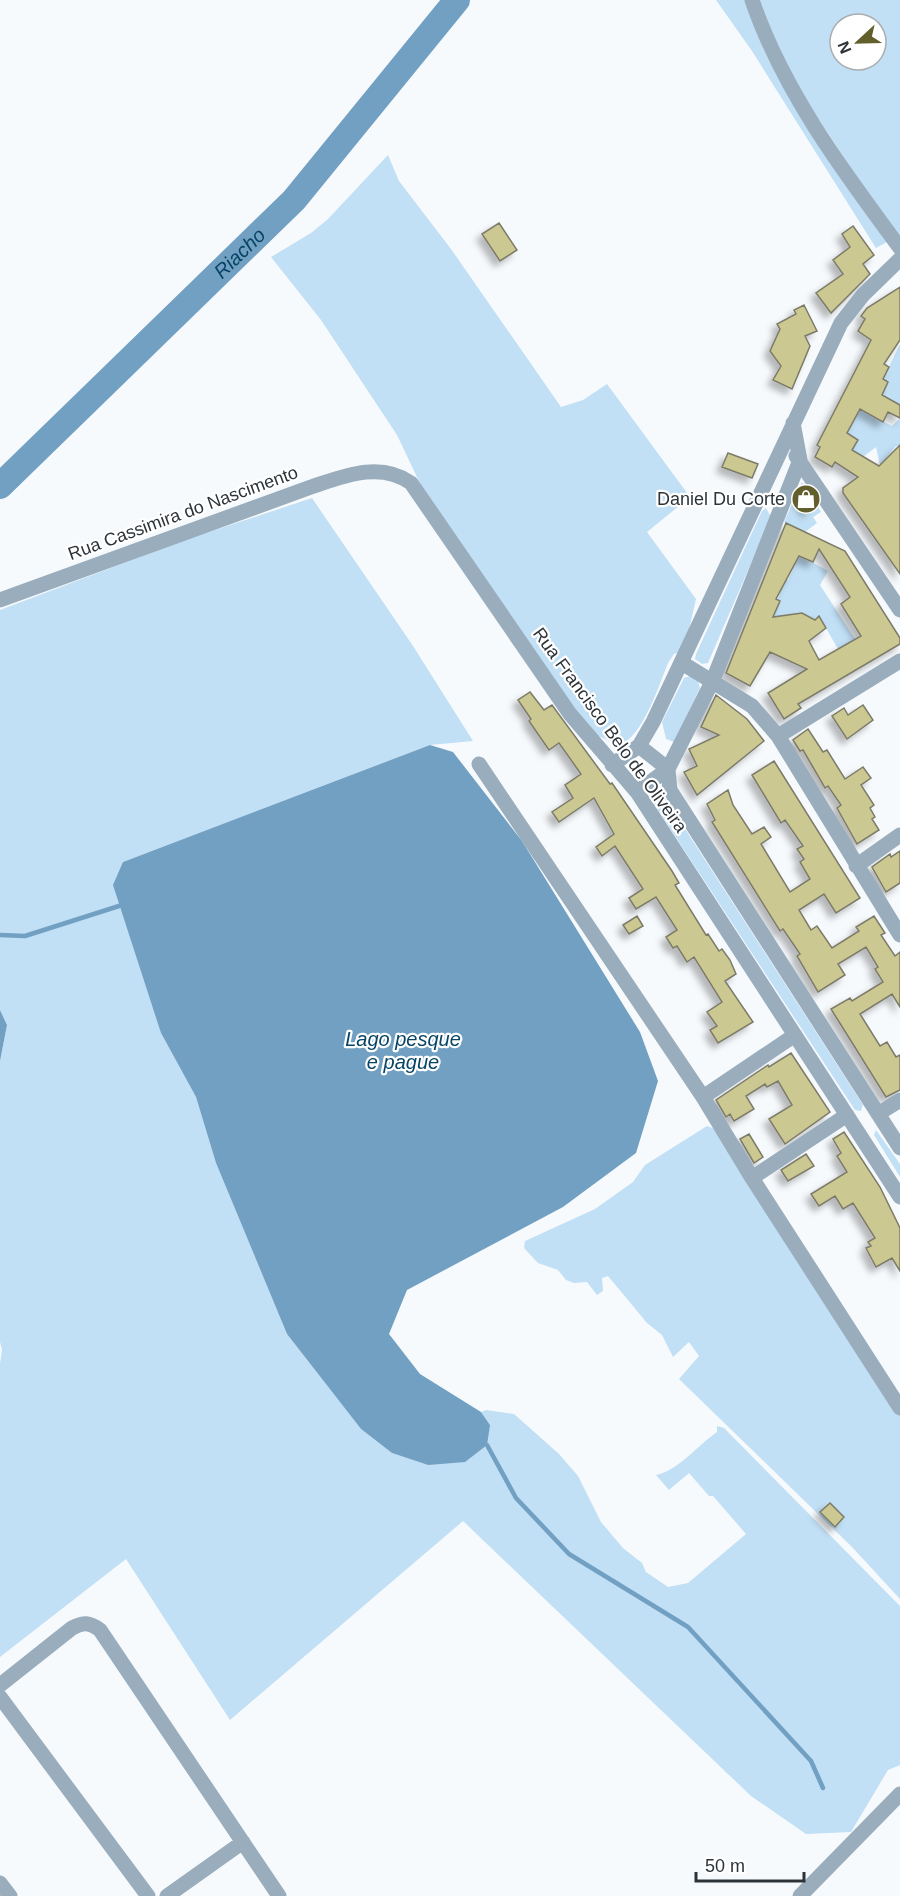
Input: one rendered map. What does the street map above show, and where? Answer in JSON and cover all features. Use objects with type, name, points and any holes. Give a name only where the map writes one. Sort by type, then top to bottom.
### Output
[{"type":"street","points":[[752,0],[768,46],[796,96],[900,248]]},
{"type":"street","points":[[612,765],[639,746],[682,663],[841,323],[863,295],[900,259]]},
{"type":"street","points":[[637,792],[668,770],[713,680],[800,460],[793,423]]},
{"type":"street","points":[[783,443],[800,460],[900,610]]},
{"type":"street","name":"Rua Cassimira do Nascimento","points":[[0,600],[310,487],[348,475],[381,470]]},
{"type":"street","name":"Rua Francisco Belo de Oliveira","points":[[381,470],[398,474],[411,483],[570,714],[637,792],[900,1197]]},
{"type":"street","points":[[778,736],[900,661]]},
{"type":"street","points":[[682,663],[752,706],[778,736],[900,935]]},
{"type":"street","name":"Rua Francisco Belo de Oliveira","points":[[639,746],[668,770],[670,790],[900,1148]]},
{"type":"street","points":[[479,764],[704,1097],[752,1178],[900,1408]]},
{"type":"street","points":[[856,866],[900,836]]},
{"type":"street","points":[[704,1097],[795,1035]]},
{"type":"street","points":[[862,1138],[879,1114],[900,1100]]},
{"type":"street","points":[[752,1178],[849,1118],[879,1114]]},
{"type":"street","points":[[0,1685],[72,1629],[83,1623],[91,1623],[100,1630],[279,1896]]},
{"type":"street","points":[[0,1696],[148,1896]]},
{"type":"street","points":[[800,1896],[900,1794]]},
{"type":"street","points":[[167,1896],[243,1842]]},
{"type":"street","points":[[0,1882],[10,1896]]},
{"type":"shaded area","points":[[716,0],[750,0],[887,242],[876,248],[752,51]]},
{"type":"shaded area","points":[[757,0],[900,0],[900,237],[893,231],[788,73]]},
{"type":"shaded area","points":[[388,155],[399,181],[451,249],[561,407],[583,400],[607,384],[690,497],[647,532],[696,599],[684,651],[674,654],[643,721],[628,740],[620,745],[598,736],[576,710],[426,496],[397,435],[321,320],[271,257],[311,233],[328,219]]},
{"type":"shaded area","points":[[900,344],[900,405],[882,395],[888,382],[883,379]]},
{"type":"shaded area","points":[[841,399],[892,426],[900,418],[900,447],[896,446],[880,465],[876,447],[863,457],[852,450],[858,440],[847,433]]},
{"type":"shaded area","points":[[802,482],[808,492],[799,498],[805,506],[814,500],[821,512],[813,517],[817,523],[805,532],[784,522]]},
{"type":"shaded area","points":[[312,498],[413,646],[473,741],[430,745],[123,862],[161,1033],[196,1097],[216,1163],[287,1334],[361,1429],[392,1453],[428,1465],[490,1425],[481,1412],[486,1410],[514,1414],[559,1454],[578,1476],[601,1522],[623,1548],[642,1563],[646,1572],[668,1587],[688,1583],[746,1534],[713,1496],[709,1496],[689,1473],[669,1490],[656,1475],[680,1463],[717,1432],[717,1426],[724,1428],[900,1606],[900,1765],[888,1770],[851,1832],[806,1834],[751,1796],[463,1521],[230,1720],[126,1559],[0,1657],[0,1364],[2,1350],[0,1342],[0,1061],[7,1025],[0,1010],[0,610],[182,541]]},
{"type":"shaded area","points":[[766,508],[771,517],[708,663],[702,664],[695,659],[696,654],[762,511]]},
{"type":"shaded area","points":[[795,553],[828,571],[820,585],[855,639],[838,649],[819,616],[815,619],[802,613],[793,614],[788,624],[773,617],[782,577],[788,580],[793,569],[788,567]]},
{"type":"shaded area","points":[[690,676],[698,681],[700,688],[674,742],[666,739],[662,722],[684,678]]},
{"type":"shaded area","points":[[660,790],[863,1105],[861,1111],[855,1110],[650,798]]},
{"type":"shaded area","points":[[707,1126],[715,1129],[900,1415],[900,1599],[852,1547],[679,1379],[699,1356],[689,1342],[673,1357],[662,1335],[647,1323],[608,1276],[602,1278],[603,1291],[597,1295],[587,1282],[574,1283],[566,1280],[558,1270],[538,1263],[524,1248],[525,1241],[595,1209],[633,1182],[645,1165]]},
{"type":"shaded area","points":[[876,1130],[900,1164],[900,1177],[874,1135]]},
{"type":"water","name":"Lago pesque e pague","points":[[430,745],[453,752],[522,841],[640,1032],[658,1081],[636,1153],[563,1207],[407,1290],[389,1334],[420,1374],[481,1412],[490,1425],[487,1445],[465,1462],[428,1465],[392,1453],[361,1429],[287,1334],[216,1163],[196,1097],[161,1033],[113,885],[123,862]]},
{"type":"water","points":[[0,1010],[7,1025],[0,1061]]},
{"type":"building","points":[[499,223],[517,250],[500,261],[482,234]]},
{"type":"building","points":[[853,226],[874,255],[863,264],[870,274],[831,313],[816,293],[843,274],[833,260],[850,247],[842,234]]},
{"type":"building","points":[[900,287],[900,340],[884,364],[889,367],[883,379],[888,382],[882,395],[900,405],[900,418],[888,412],[883,422],[860,409],[847,433],[858,440],[852,450],[879,466],[900,445],[900,574],[843,493],[843,488],[858,477],[835,462],[832,467],[815,457],[820,447],[817,445],[871,340],[858,331],[865,319],[861,316],[867,308]]},
{"type":"building","points":[[804,305],[817,331],[805,336],[810,346],[792,389],[773,380],[781,366],[770,351],[780,329],[777,324],[796,314],[794,310]]},
{"type":"building","points":[[728,453],[758,464],[752,478],[722,467]]},
{"type":"building","name":"Daniel Du Corte","points":[[808,492],[814,501],[808,512],[799,498]]},
{"type":"building","points":[[786,523],[845,551],[900,638],[900,644],[798,704],[801,708],[784,719],[768,693],[807,669],[770,652],[750,686],[726,673]],"holes":[[[819,549],[850,597],[841,604],[861,636],[819,660],[809,641],[826,628],[819,616],[815,620],[802,613],[773,617],[780,601],[776,599],[799,556],[813,562]]]},
{"type":"building","points":[[530,692],[544,710],[552,705],[610,784],[612,783],[672,871],[679,883],[675,885],[706,935],[708,934],[719,951],[722,949],[730,960],[736,974],[725,981],[753,1022],[718,1043],[710,1030],[717,1026],[707,1012],[722,1002],[694,957],[687,962],[677,946],[673,948],[666,937],[677,930],[656,897],[636,909],[629,898],[643,889],[615,846],[602,856],[596,847],[614,834],[594,798],[559,822],[552,812],[573,798],[565,785],[581,774],[559,743],[549,750],[529,721],[531,719],[518,700]]},
{"type":"building","points":[[716,695],[747,719],[764,741],[697,795],[684,772],[697,766],[689,749],[719,735],[701,727]]},
{"type":"building","points":[[863,705],[873,720],[847,739],[832,716],[844,708],[848,715]]},
{"type":"building","points":[[808,729],[823,752],[827,750],[845,779],[863,767],[871,778],[861,785],[874,805],[870,808],[875,817],[872,819],[879,830],[857,844],[837,808],[841,805],[828,786],[825,788],[803,750],[800,751],[793,740]]},
{"type":"building","points":[[774,761],[860,898],[836,913],[824,894],[799,910],[811,930],[817,926],[832,948],[859,931],[856,927],[874,916],[885,933],[881,935],[895,956],[900,952],[900,1007],[892,994],[860,1014],[880,1046],[887,1042],[896,1057],[900,1055],[900,1090],[886,1097],[831,1009],[850,998],[852,1001],[883,982],[875,969],[878,967],[866,947],[838,964],[845,975],[818,992],[797,956],[800,954],[783,929],[780,931],[712,822],[715,820],[707,804],[728,790],[733,805],[752,834],[764,827],[771,837],[761,844],[790,892],[810,879],[800,862],[804,859],[797,849],[803,846],[785,820],[781,823],[752,775]]},
{"type":"building","points":[[900,851],[900,883],[886,892],[872,867],[890,854],[891,857]]},
{"type":"building","points":[[637,916],[643,926],[629,934],[623,925]]},
{"type":"building","points":[[791,1053],[830,1112],[785,1144],[769,1119],[792,1105],[778,1081],[767,1087],[765,1084],[746,1096],[754,1109],[734,1121],[730,1114],[726,1117],[716,1100],[768,1065],[769,1067]]},
{"type":"building","points":[[844,1132],[880,1187],[900,1228],[900,1271],[892,1258],[876,1267],[866,1248],[871,1246],[868,1242],[875,1238],[853,1203],[843,1209],[835,1196],[819,1206],[811,1194],[847,1172],[837,1156],[841,1153],[833,1139]]},
{"type":"building","points":[[749,1134],[763,1157],[754,1163],[740,1139]]},
{"type":"building","points":[[806,1154],[814,1166],[788,1181],[781,1170]]},
{"type":"building","points":[[830,1503],[844,1517],[835,1527],[820,1512]]},
{"type":"waterway","name":"Riacho","points":[[0,486],[294,200],[457,0]]},
{"type":"waterway","points":[[0,935],[25,936],[119,906]]},
{"type":"waterway","points":[[487,1445],[516,1498],[569,1554],[688,1627],[811,1761],[823,1788]]},
{"type":"place","name":"Daniel Du Corte","points":[[806,499]]}]
